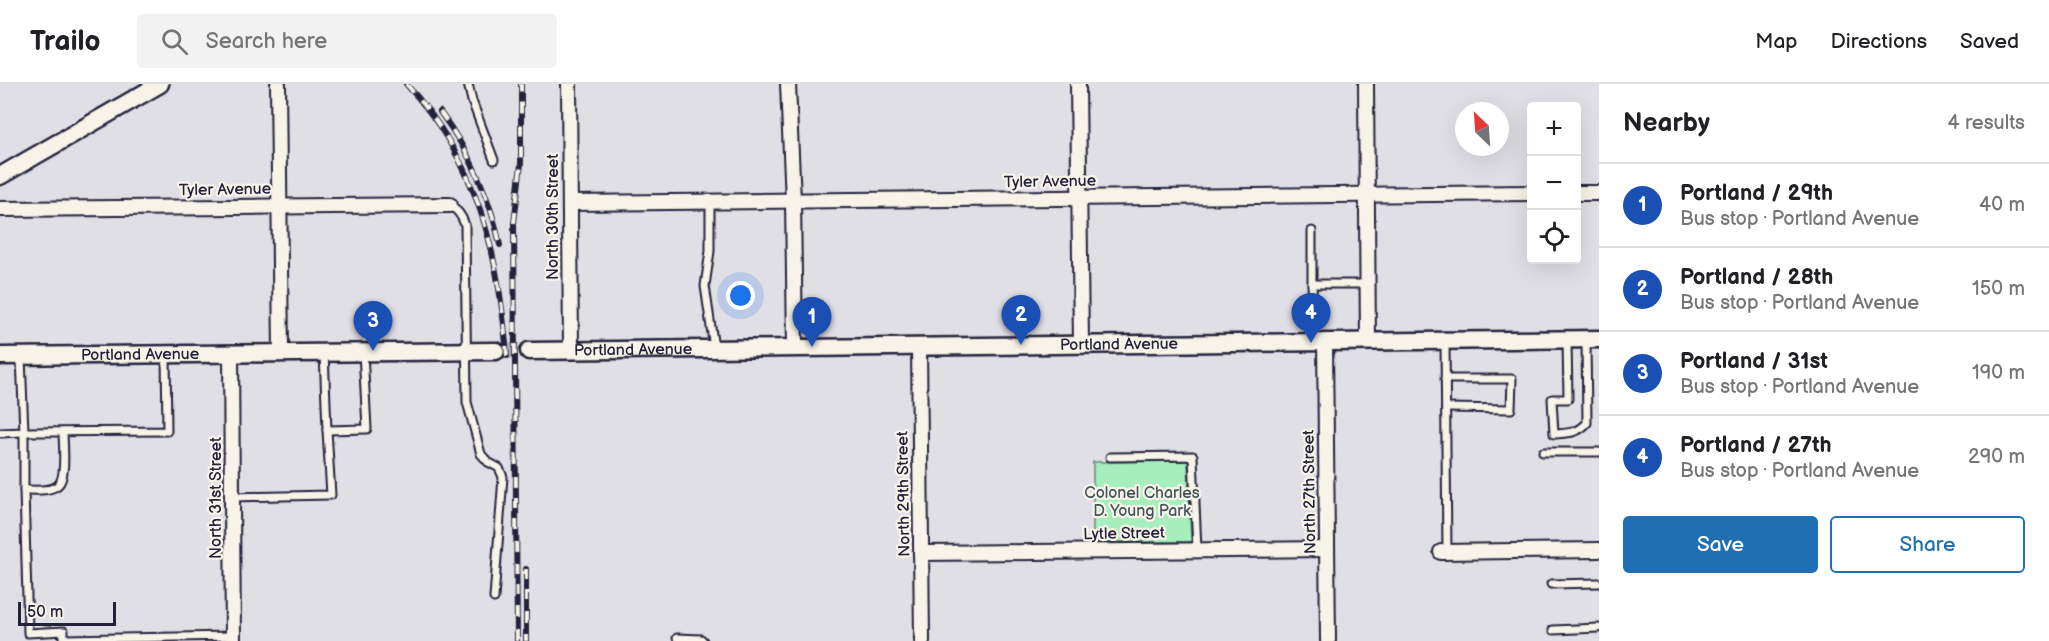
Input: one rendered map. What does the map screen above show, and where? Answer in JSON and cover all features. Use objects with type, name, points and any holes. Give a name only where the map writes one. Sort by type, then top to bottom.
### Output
[{"type":"street","points":[[0,176],[160,84]]},
{"type":"street","points":[[278,84],[280,354]]},
{"type":"street","name":"North 30th Street","points":[[569,84],[571,350]]},
{"type":"street","points":[[788,84],[793,201],[795,348]]},
{"type":"street","points":[[1078,84],[1081,345]]},
{"type":"street","points":[[1366,84],[1368,342]]},
{"type":"street","name":"Tyler Avenue","points":[[570,203],[1527,193]]},
{"type":"street","points":[[1581,193],[1599,193]]},
{"type":"street","name":"Tyler Avenue","points":[[0,209],[450,205]]},
{"type":"street","name":"Portland Avenue","points":[[529,351],[1593,339]]},
{"type":"street","name":"North 27th Street","points":[[1325,342],[1328,641]]},
{"type":"street","name":"North 29th Street","points":[[919,346],[922,641]]},
{"type":"street","name":"Portland Avenue","points":[[1,354],[21,356],[496,351]]},
{"type":"street","name":"North 31st Street","points":[[231,354],[233,638]]},
{"type":"street","name":"Lytle Street","points":[[921,553],[1327,549]]},
{"type":"street","points":[[1444,552],[1599,550]]},
{"type":"lane","points":[[468,84],[494,160]]},
{"type":"lane","points":[[710,202],[710,251],[705,286],[714,348]]},
{"type":"lane","points":[[450,205],[456,209],[465,225],[467,402],[481,454],[488,462],[499,468],[503,477],[494,598]]},
{"type":"lane","points":[[1311,231],[1313,308]]},
{"type":"lane","points":[[1312,284],[1367,284]]},
{"type":"lane","points":[[1566,340],[1568,399],[1552,399],[1554,434],[1574,433],[1581,430],[1587,423],[1593,339]]},
{"type":"lane","points":[[1444,552],[1445,341]]},
{"type":"lane","points":[[232,496],[332,495],[324,352]]},
{"type":"lane","points":[[327,430],[367,429],[363,352]]},
{"type":"lane","points":[[0,433],[168,430],[166,354]]},
{"type":"lane","points":[[21,356],[28,633],[64,632],[64,640],[233,638]]},
{"type":"lane","points":[[1445,379],[1512,379],[1512,409],[1446,408]]},
{"type":"lane","points":[[24,490],[50,489],[58,485],[64,470],[63,432]]},
{"type":"lane","points":[[1543,452],[1599,452]]},
{"type":"lane","points":[[1110,457],[1193,456],[1197,550]]},
{"type":"lane","points":[[1551,584],[1599,583]]},
{"type":"lane","points":[[1553,630],[1599,628]]},
{"type":"lane","points":[[677,638],[703,641]]},
{"type":"green space","name":"Colonel Charles D. Young Park","points":[[1188,461],[1191,542],[1093,542],[1093,462]]},
{"type":"tunnel","points":[[496,351],[529,351]]},
{"type":"railway","points":[[406,84],[431,114],[451,145],[481,211],[498,282],[507,356]]},
{"type":"railway","points":[[517,641],[514,223],[521,164],[521,84]]},
{"type":"railway","points":[[440,112],[460,142],[477,175],[496,227],[500,245]]},
{"type":"railway","points":[[526,569],[526,641]]},
{"type":"place","name":"Portland / 27th","points":[[1311,343]]},
{"type":"place","name":"Portland / 28th","points":[[1021,345]]},
{"type":"place","name":"Portland / 29th","points":[[812,347]]},
{"type":"place","name":"Portland / 31st","points":[[373,351]]}]
